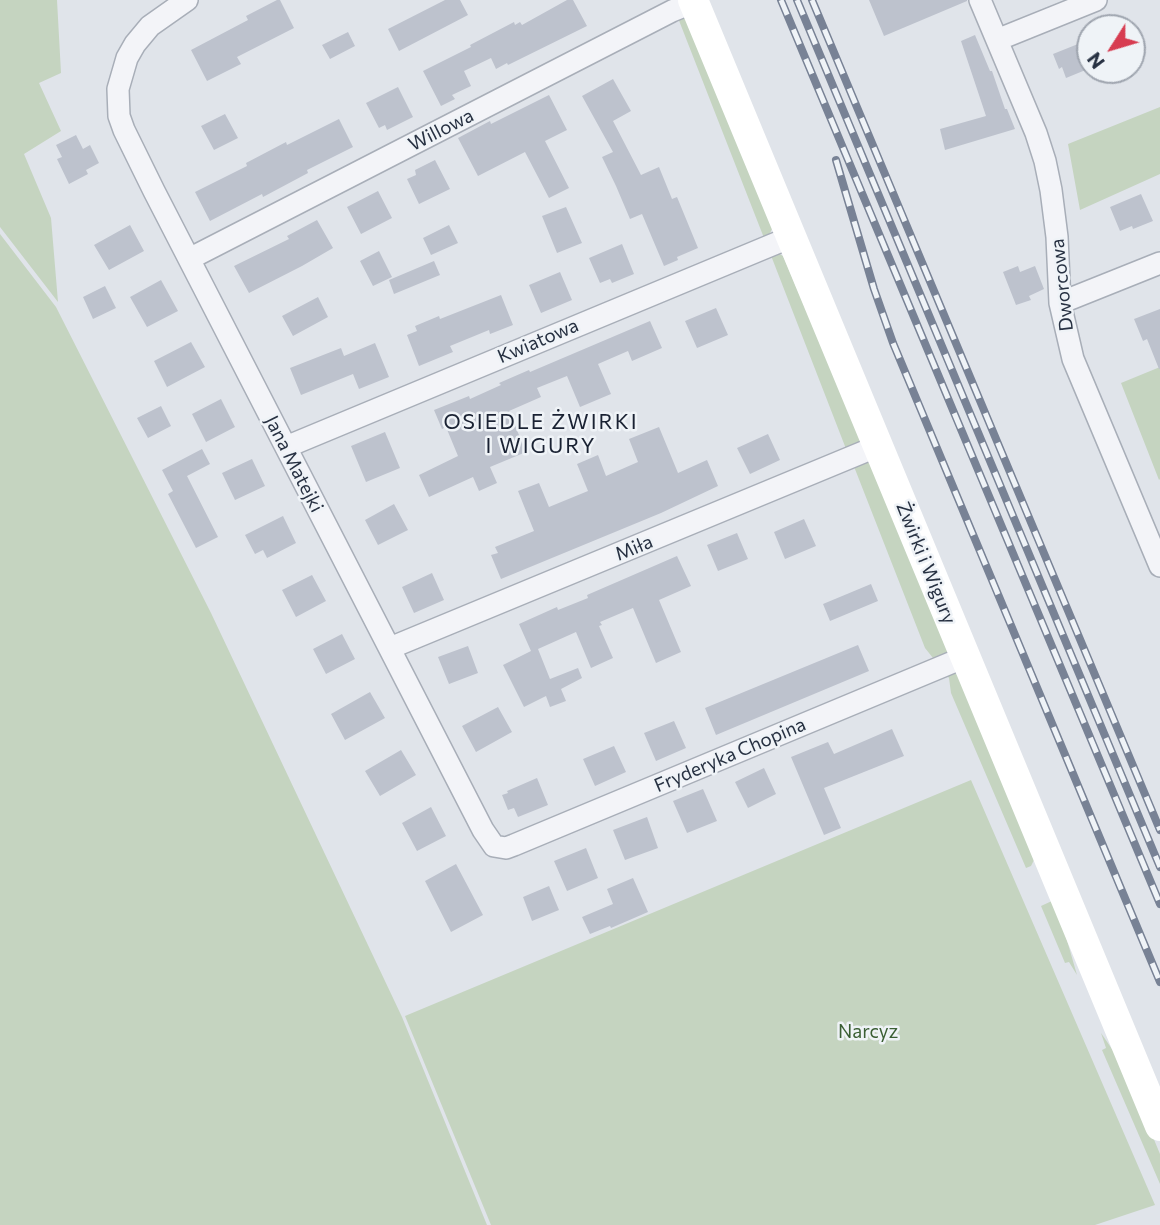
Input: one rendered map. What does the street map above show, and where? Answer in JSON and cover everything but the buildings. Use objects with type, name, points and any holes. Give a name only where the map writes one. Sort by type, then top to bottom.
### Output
[{"type":"main road","name":"Żwirki i Wigury","points":[[694,1],[1160,1126]]},
{"type":"street","name":"Jana Matejki","points":[[187,0],[142,34],[127,58],[118,89],[119,116],[124,130],[483,830],[494,846]]},
{"type":"street","name":"Dworcowa","points":[[980,0],[1036,133],[1045,161],[1057,237],[1060,303],[1073,359],[1160,566]]},
{"type":"street","points":[[997,40],[1096,0]]},
{"type":"street","name":"Willowa","points":[[190,259],[694,1]]},
{"type":"street","name":"Kwiatowa","points":[[286,447],[791,237]]},
{"type":"street","points":[[1060,303],[1160,262]]},
{"type":"street","name":"Miła","points":[[390,648],[878,446]]},
{"type":"street","name":"Fryderyka Chopina","points":[[494,846],[506,848],[514,845],[965,657]]},
{"type":"green space","points":[[0,0],[57,0],[61,73],[39,83],[61,131],[24,154],[51,218],[58,302],[0,227]]},
{"type":"green space","points":[[678,18],[688,21],[773,227],[764,238]]},
{"type":"green space","points":[[1160,107],[1160,174],[1080,210],[1068,144]]},
{"type":"green space","points":[[0,234],[56,307],[211,613],[402,1017],[487,1225],[0,1225]]},
{"type":"green space","points":[[770,253],[783,256],[862,441],[848,454]]},
{"type":"green space","points":[[1160,367],[1160,479],[1159,480],[1121,383]]},
{"type":"green space","points":[[871,463],[948,646],[947,654],[937,663],[925,648],[853,464]]},
{"type":"green space","points":[[950,671],[960,676],[1035,858],[1031,866],[1026,868],[951,693],[949,678],[944,672]]},
{"type":"green space","name":"Narcyz","points":[[971,780],[1155,1205],[1095,1225],[491,1225],[405,1016]]},
{"type":"green space","points":[[1054,900],[1077,975],[1069,962],[1065,963],[1041,906]]},
{"type":"green space","points":[[1101,1033],[1123,1065],[1160,1154],[1160,1184],[1102,1050],[1106,1048]]},
{"type":"railway","points":[[781,0],[1160,904]]},
{"type":"railway","points":[[797,0],[1160,867]]},
{"type":"railway","points":[[812,0],[1160,830]]},
{"type":"railway","points":[[836,160],[893,343],[1160,982]]},
{"type":"district","name":"OSIEDLE ŻWIRKI I WIGURY","points":[[541,434]]}]
